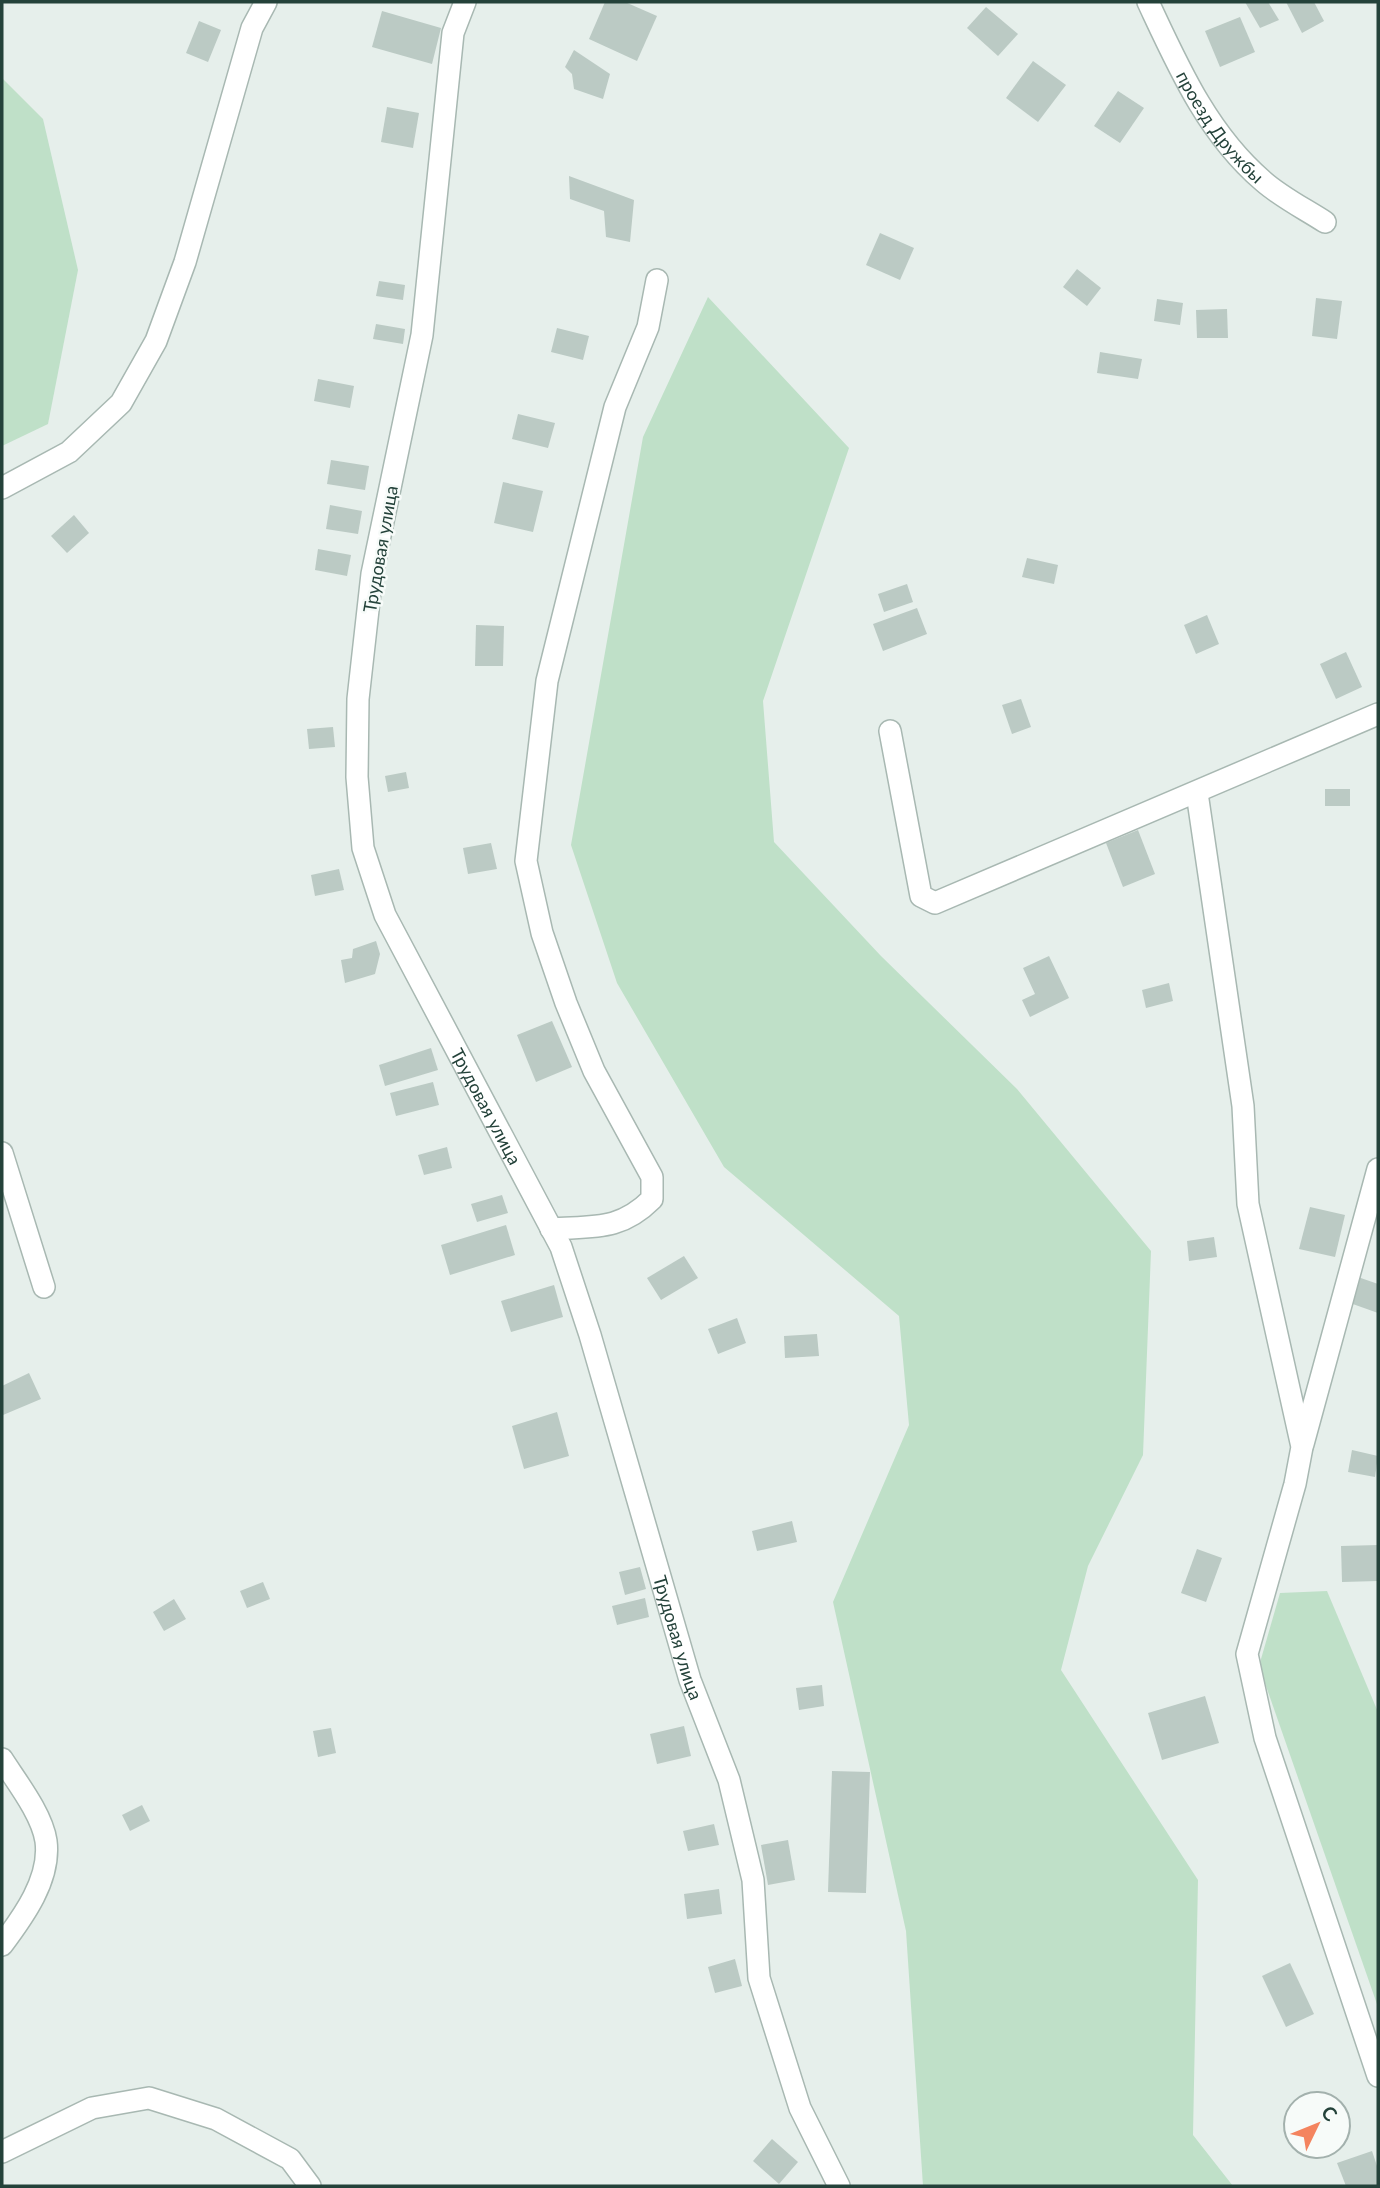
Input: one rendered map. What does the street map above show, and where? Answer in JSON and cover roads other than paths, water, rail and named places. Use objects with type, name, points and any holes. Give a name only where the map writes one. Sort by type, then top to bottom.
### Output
[{"type":"street","points":[[2,488],[69,452],[95,428],[121,403],[156,341],[185,262],[252,28],[266,2]]},
{"type":"street","name":"Трудовая улица","points":[[465,2],[453,33],[422,335],[372,574],[358,699],[357,777],[363,848],[385,915],[561,1247],[590,1335],[690,1680],[729,1780],[753,1880],[759,1978],[800,2108],[839,2186]]},
{"type":"street","name":"проезд Дружбы","points":[[1148,2],[1187,86],[1219,134],[1263,181],[1325,222]]},
{"type":"street","points":[[551,1229],[609,1225],[635,1217],[652,1199],[652,1177],[594,1071],[566,1003],[542,933],[526,860],[547,681],[615,407],[649,327],[657,280]]},
{"type":"street","points":[[890,731],[921,896],[935,903],[1378,714]]},
{"type":"street","points":[[1197,793],[1243,1106],[1248,1204],[1302,1447]]},
{"type":"street","points":[[2,1153],[44,1287]]},
{"type":"street","points":[[1378,1169],[1247,1654],[1265,1738],[1372,2031],[1378,2076]]},
{"type":"street","points":[[2,1759],[29,1801],[46,1841],[41,1883],[18,1924],[2,1945]]},
{"type":"street","points":[[2,2152],[92,2108],[149,2098],[216,2119],[290,2159],[310,2186]]}]
